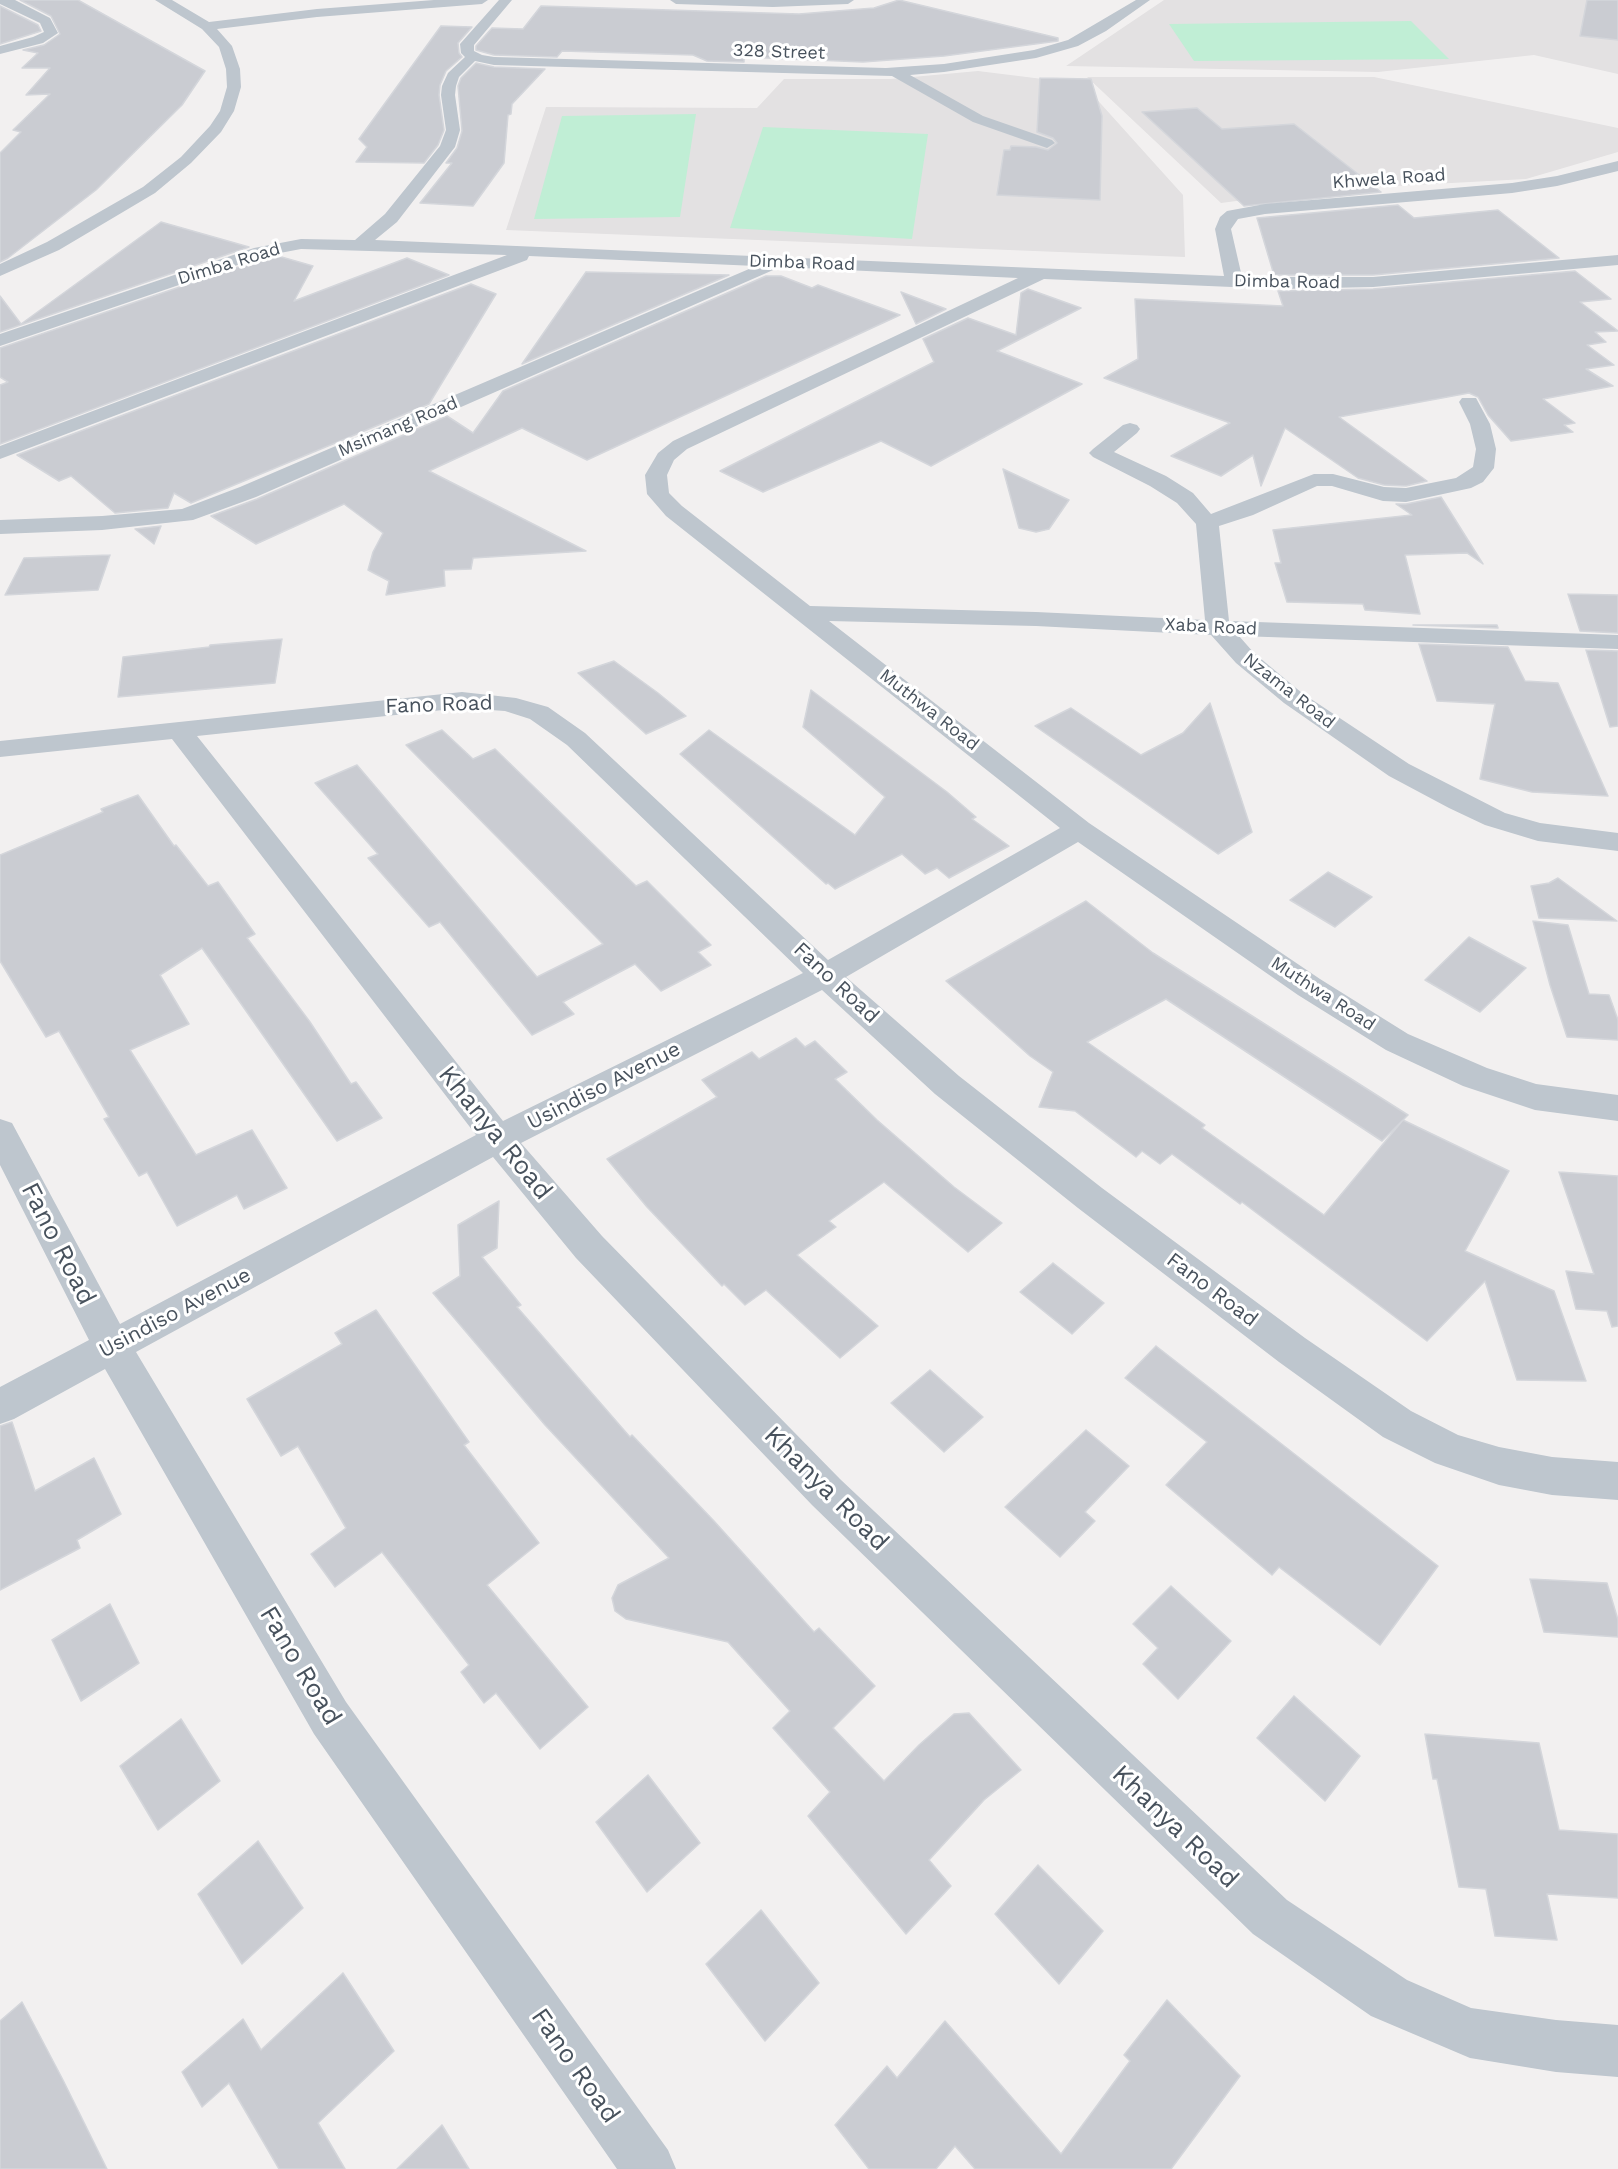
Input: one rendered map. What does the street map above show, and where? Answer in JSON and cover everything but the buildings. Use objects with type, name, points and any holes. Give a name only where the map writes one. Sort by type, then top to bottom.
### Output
[{"type":"street","points":[[0,0],[11,3],[45,21],[51,33],[38,40],[0,50]]},
{"type":"street","points":[[0,271],[62,241],[149,190],[186,160],[216,129],[227,111],[234,87],[233,69],[225,46],[207,26],[180,8],[161,0]]},
{"type":"street","points":[[207,26],[365,4],[482,0]]},
{"type":"street","points":[[360,244],[391,218],[447,147],[453,130],[447,95],[453,76],[473,56],[468,53],[467,44],[506,0]]},
{"type":"street","points":[[676,0],[773,3],[848,0]]},
{"type":"street","name":"328 Street","points":[[473,56],[494,61],[540,63],[895,72],[984,63],[1036,54],[1072,43],[1101,28],[1144,0]]},
{"type":"street","points":[[895,72],[978,119],[1047,143]]},
{"type":"street","name":"Khwela Road","points":[[1234,282],[1223,229],[1226,221],[1233,215],[1276,208],[1512,188],[1557,181],[1618,165]]},
{"type":"street","name":"Dimba Road","points":[[0,340],[260,252],[301,244],[360,244],[1279,284],[1374,282],[1618,260]]},
{"type":"street","points":[[0,453],[531,252]]},
{"type":"street","name":"Msimang Road","points":[[0,527],[102,523],[185,515],[248,492],[781,263]]},
{"type":"street","name":"Muthwa Road","points":[[1042,273],[699,435],[665,457],[656,476],[658,494],[674,511],[1079,829],[1309,987],[1397,1042],[1475,1077],[1535,1097],[1618,1108]]},
{"type":"street","points":[[1207,523],[1245,510],[1314,480],[1333,480],[1383,494],[1406,495],[1463,483],[1475,477],[1483,468],[1486,449],[1480,424],[1469,402]]},
{"type":"street","points":[[1130,429],[1100,453],[1158,481],[1185,498],[1207,523],[1218,628]]},
{"type":"street","name":"Xaba Road","points":[[805,613],[1036,619],[1218,628],[1618,642]]},
{"type":"street","name":"Nzama Road","points":[[1218,628],[1245,658],[1293,698],[1399,770],[1495,819],[1538,832],[1618,842]]},
{"type":"street","name":"Fano Road","points":[[0,749],[462,700],[507,703],[539,713],[576,738],[825,975],[947,1085],[1081,1191],[1292,1350],[1397,1424],[1449,1450],[1499,1466],[1552,1476],[1618,1481]]},
{"type":"street","name":"Khanya Road","points":[[179,730],[498,1139],[589,1247],[826,1492],[1270,1917],[1389,1998],[1470,2033],[1556,2046],[1618,2051]]},
{"type":"street","name":"Usindiso Avenue","points":[[0,1407],[498,1139],[825,975],[1079,829]]},
{"type":"street","name":"Fano Road","points":[[0,1132],[112,1346],[330,1718],[649,2169]]},
{"type":"shaded area","points":[[1164,0],[1618,0],[1618,74],[1534,55],[1378,72],[1066,66]]},
{"type":"shaded area","points":[[978,71],[1083,84],[1183,195],[1185,257],[506,230],[546,107],[757,108],[784,79],[891,79]]},
{"type":"shaded area","points":[[1087,77],[1374,77],[1618,128],[1618,152],[1526,179],[1321,190],[1221,203]]},
{"type":"green space","points":[[1411,21],[1449,59],[1194,61],[1169,24]]},
{"type":"green space","points":[[696,114],[680,217],[534,219],[562,116]]},
{"type":"green space","points":[[763,127],[928,134],[912,239],[730,228]]}]
